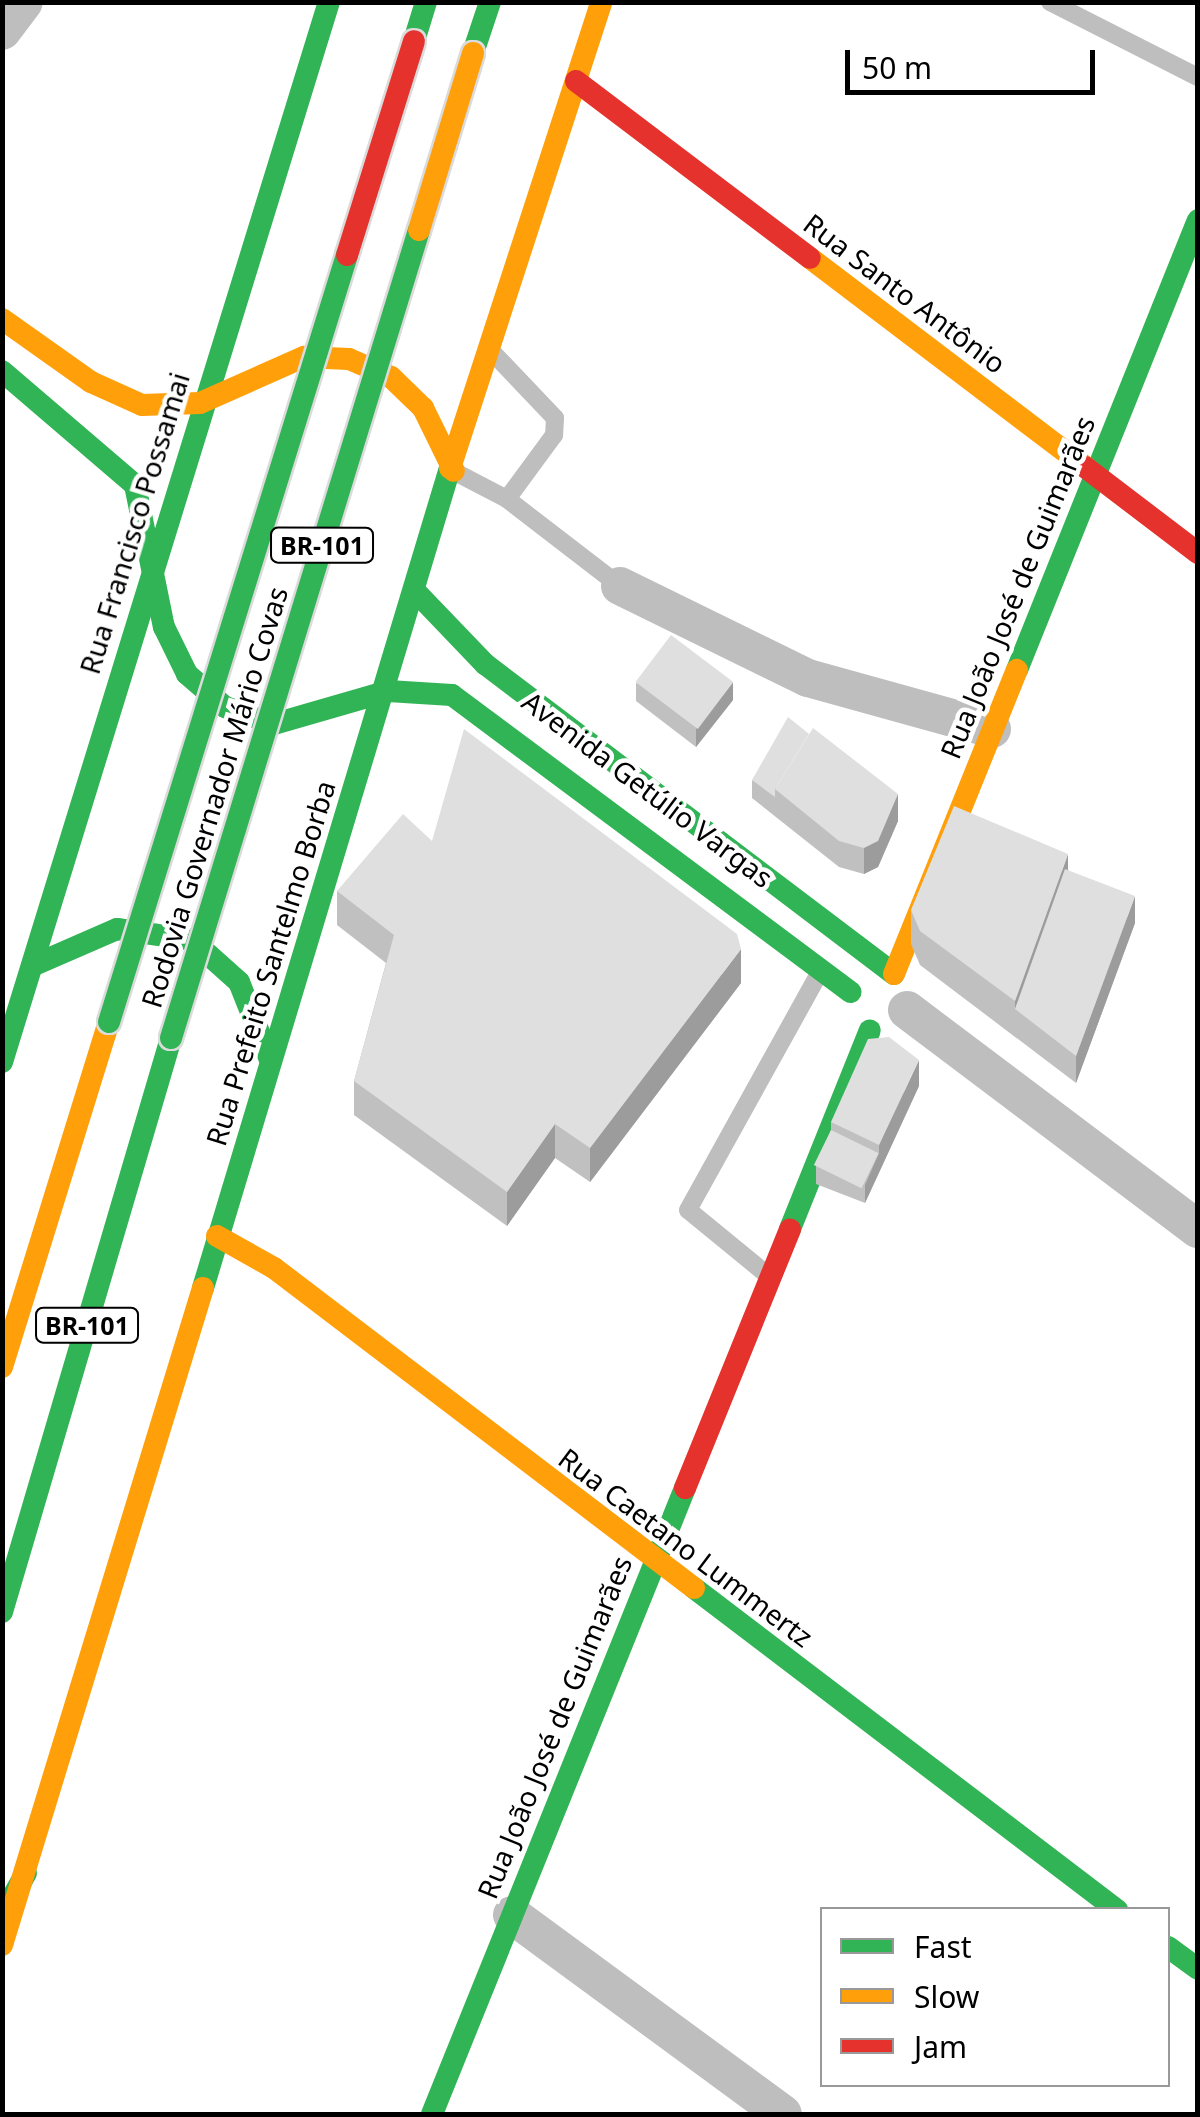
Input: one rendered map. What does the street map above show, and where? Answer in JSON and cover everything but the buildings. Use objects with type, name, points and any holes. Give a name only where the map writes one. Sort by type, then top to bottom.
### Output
[{"type":"main road","name":"Rua Francisco Possamai","points":[[2,1062],[200,404],[329,2]]},
{"type":"main road","name":"Rodovia Governador Mário Covas","points":[[2,1367],[426,2]]},
{"type":"main road","name":"Rodovia Governador Mário Covas","points":[[2,1612],[172,1038],[490,2]]},
{"type":"main road","name":"Rua Prefeito Santelmo Borba","points":[[2,1945],[376,696],[494,353],[601,2]]},
{"type":"main road","name":"Rua Santo Antônio","points":[[576,81],[1198,553]]},
{"type":"main road","name":"Rua João José de Guimarães","points":[[900,993],[992,729],[1198,220]]},
{"type":"main road","points":[[2,319],[118,397],[200,404],[261,369],[304,357],[349,360],[391,377],[424,408],[454,471]]},
{"type":"main road","points":[[2,371],[125,472],[147,512],[164,627],[186,674],[225,707],[274,724],[376,696]]},
{"type":"main road","name":"Avenida Getúlio Vargas","points":[[414,590],[485,664],[900,993]]},
{"type":"main road","name":"Avenida Getúlio Vargas","points":[[376,696],[416,687],[480,709],[850,992]]},
{"type":"main road","points":[[32,966],[117,929],[192,940],[239,982],[270,1060]]},
{"type":"main road","points":[[868,975],[900,993],[888,1029],[870,1030],[855,1019],[850,992],[868,975]]},
{"type":"main road","name":"Rua João José de Guimarães","points":[[432,2114],[870,1030]]},
{"type":"main road","name":"Rua Caetano Lummertz","points":[[217,1236],[274,1268],[1113,1907]]},
{"type":"main road","points":[[2,1916],[26,1873]]},
{"type":"main road","points":[[1170,1948],[1198,1969]]},
{"type":"street","points":[[2,31],[24,2]]},
{"type":"street","points":[[620,586],[808,678],[992,729]]},
{"type":"street","name":"Avenida Getúlio Vargas","points":[[900,993],[1198,1229]]},
{"type":"street","points":[[512,1915],[783,2114]]},
{"type":"lane","points":[[1050,2],[1198,77]]},
{"type":"lane","points":[[494,353],[555,418],[554,434],[507,498]]},
{"type":"lane","points":[[454,471],[507,498],[620,586]]},
{"type":"lane","points":[[770,1276],[688,1210],[820,970]]},
{"type":"traffic: fast","points":[[2,1062],[329,2]]},
{"type":"traffic: fast","points":[[414,41],[426,2]]},
{"type":"traffic: fast","points":[[473,53],[490,2]]},
{"type":"traffic: fast","points":[[1017,670],[1198,220]]},
{"type":"traffic: fast","points":[[171,1038],[419,230]]},
{"type":"traffic: fast","points":[[109,1022],[347,255]]},
{"type":"traffic: fast","points":[[2,371],[135,485],[164,627],[187,674],[225,707],[274,724],[388,691],[452,695],[850,992]]},
{"type":"traffic: fast","points":[[203,1288],[450,468]]},
{"type":"traffic: fast","points":[[414,590],[485,664],[894,974]]},
{"type":"traffic: fast","points":[[32,966],[117,929],[192,940],[239,982],[270,1060]]},
{"type":"traffic: fast","points":[[790,1229],[870,1030]]},
{"type":"traffic: fast","points":[[2,1612],[171,1038]]},
{"type":"traffic: fast","points":[[432,2114],[685,1488]]},
{"type":"traffic: fast","points":[[694,1588],[1113,1907]]},
{"type":"traffic: fast","points":[[2,1916],[26,1873]]},
{"type":"traffic: fast","points":[[1170,1948],[1198,1969]]},
{"type":"traffic: slow","points":[[450,468],[601,2]]},
{"type":"traffic: slow","points":[[419,230],[473,53]]},
{"type":"traffic: slow","points":[[810,258],[1085,467]]},
{"type":"traffic: slow","points":[[2,319],[91,382],[142,405],[200,403],[304,357],[349,359],[391,377],[423,408],[454,471]]},
{"type":"traffic: slow","points":[[894,974],[1017,670]]},
{"type":"traffic: slow","points":[[2,1367],[109,1022]]},
{"type":"traffic: slow","points":[[217,1236],[274,1268],[694,1588]]},
{"type":"traffic: slow","points":[[2,1945],[203,1288]]},
{"type":"traffic: jam","points":[[347,255],[414,41]]},
{"type":"traffic: jam","points":[[576,81],[810,258]]},
{"type":"traffic: jam","points":[[1085,467],[1198,553]]},
{"type":"traffic: jam","points":[[685,1488],[790,1229]]}]
